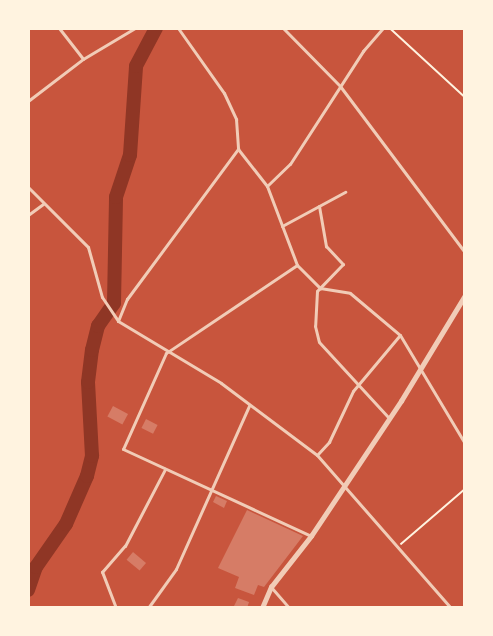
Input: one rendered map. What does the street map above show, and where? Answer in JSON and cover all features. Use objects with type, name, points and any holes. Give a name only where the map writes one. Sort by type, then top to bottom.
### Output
[{"type":"street","points":[[59,28],[83,59]]},
{"type":"street","points":[[28,101],[83,59],[135,28]]},
{"type":"street","points":[[178,28],[224,93],[236,119],[238,149],[267,186],[297,265],[320,288],[350,293],[400,335],[465,442]]},
{"type":"street","points":[[283,28],[340,86],[465,251]]},
{"type":"street","points":[[267,186],[290,164],[340,86],[383,28]]},
{"type":"street","points":[[118,321],[127,299],[238,149]]},
{"type":"street","points":[[28,187],[88,248],[102,297],[118,321],[166,353],[221,383],[317,455],[451,608]]},
{"type":"street","points":[[282,226],[345,192]]},
{"type":"street","points":[[28,215],[44,204]]},
{"type":"street","points":[[319,206],[326,246],[343,264],[320,288],[315,306],[319,342],[360,383],[389,418]]},
{"type":"street","points":[[297,265],[166,353],[123,449],[311,536]]},
{"type":"street","points":[[262,608],[271,587],[311,536],[421,369],[465,297]]},
{"type":"street","points":[[317,455],[329,442],[345,406],[360,383],[400,335]]},
{"type":"street","points":[[148,608],[176,569],[249,406]]},
{"type":"street","points":[[116,608],[102,572],[125,546],[165,469]]},
{"type":"street","points":[[271,587],[289,608]]},
{"type":"path","points":[[390,28],[465,96]]},
{"type":"path","points":[[397,546],[465,490]]},
{"type":"building","points":[[113,406],[128,414],[122,425],[107,417]]},
{"type":"building","points":[[146,419],[158,425],[153,434],[141,428]]},
{"type":"building","points":[[216,496],[227,501],[224,508],[213,502]]},
{"type":"building","points":[[247,510],[303,536],[264,587],[258,585],[254,595],[235,588],[239,577],[218,568]]},
{"type":"building","points":[[133,552],[146,563],[140,571],[127,560]]},
{"type":"building","points":[[238,598],[249,602],[247,608],[234,606]]},
{"type":"waterway","points":[[28,590],[36,567],[66,524],[87,476],[92,456],[88,382],[92,350],[98,326],[114,303],[116,197],[130,155],[136,66],[156,28]]}]
